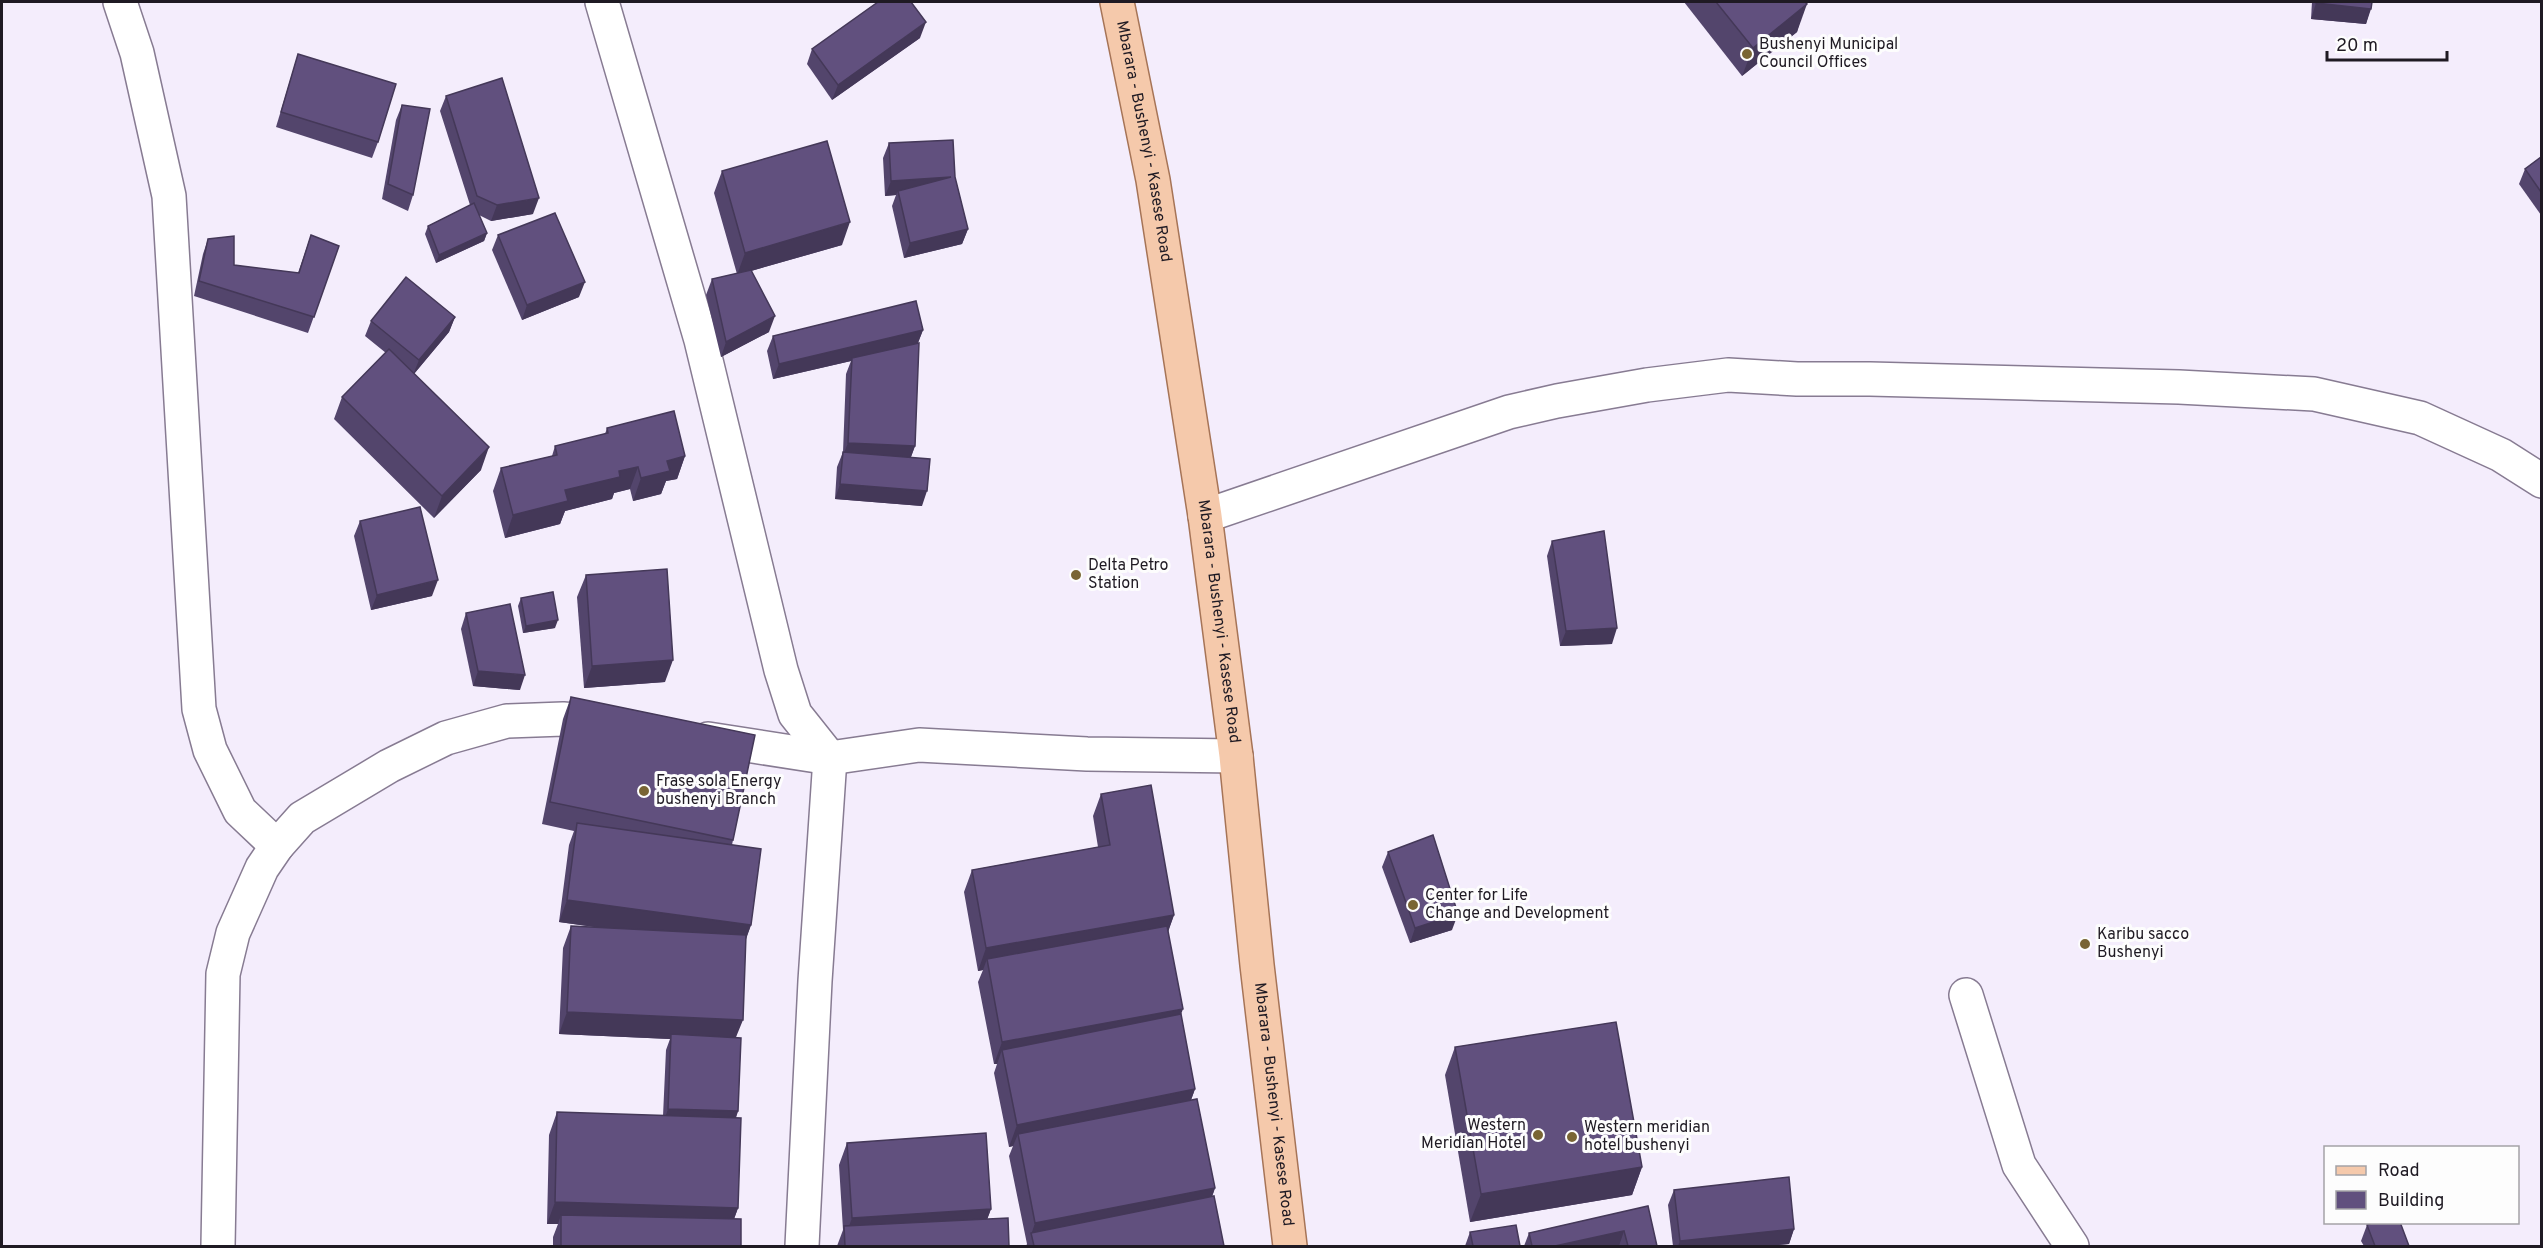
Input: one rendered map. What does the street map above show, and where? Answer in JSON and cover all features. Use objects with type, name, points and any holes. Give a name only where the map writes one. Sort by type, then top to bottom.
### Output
[{"type":"main road","name":"Mbarara - Bushenyi - Kasese Road","points":[[1117,2],[1153,180],[1205,516],[1236,756],[1257,965],[1290,1246]]},
{"type":"street","points":[[120,2],[137,53],[169,196],[199,709],[210,750],[240,811],[277,846]]},
{"type":"street","points":[[602,2],[701,340],[781,670],[795,714],[830,758],[802,1246]]},
{"type":"street","points":[[1205,516],[1509,412],[1557,400],[1647,385],[1728,375],[1797,379],[2179,387],[2314,394],[2420,418],[2501,455],[2541,482]]},
{"type":"street","points":[[218,1246],[223,974],[233,933],[262,868],[277,846],[302,818],[389,766],[446,738],[507,721],[581,719],[640,729]]},
{"type":"street","points":[[676,734],[830,758],[919,744],[1087,754],[1236,756]]},
{"type":"street","points":[[1966,995],[2019,1165],[2072,1246]]},
{"type":"building","points":[[878,2],[911,2],[926,22],[838,85],[812,49]]},
{"type":"building","points":[[1716,2],[1805,2],[1807,4],[1753,48]]},
{"type":"building","points":[[2316,2],[2372,2],[2371,9]]},
{"type":"building","points":[[298,54],[396,84],[378,142],[281,112]]},
{"type":"building","points":[[502,78],[539,198],[497,205],[477,196],[446,96]]},
{"type":"building","points":[[402,105],[430,109],[413,195],[388,184]]},
{"type":"building","points":[[953,140],[955,177],[968,229],[910,243],[898,191],[951,177],[891,181],[889,143]]},
{"type":"building","points":[[827,141],[850,222],[745,253],[722,171]]},
{"type":"building","points":[[2541,157],[2541,192],[2525,169]]},
{"type":"building","points":[[474,203],[487,233],[439,255],[428,226]]},
{"type":"building","points":[[555,213],[585,282],[527,305],[498,235]]},
{"type":"building","points":[[311,235],[339,246],[314,317],[199,281],[208,239],[234,236],[234,265],[299,273]]},
{"type":"building","points":[[751,270],[775,316],[726,342],[712,279]]},
{"type":"building","points":[[406,277],[455,317],[419,360],[371,321]]},
{"type":"building","points":[[916,301],[923,330],[779,364],[773,336]]},
{"type":"building","points":[[919,343],[915,446],[848,443],[852,358]]},
{"type":"building","points":[[389,349],[489,447],[442,496],[342,397]]},
{"type":"building","points":[[674,411],[685,456],[667,461],[670,471],[641,478],[638,467],[619,471],[620,477],[565,490],[568,501],[513,515],[501,468],[557,455],[555,446],[608,433],[607,428]]},
{"type":"building","points":[[843,452],[930,459],[927,491],[840,484]]},
{"type":"building","points":[[420,507],[438,580],[377,595],[360,521]]},
{"type":"building","points":[[1604,531],[1617,628],[1566,631],[1552,541]]},
{"type":"building","points":[[667,569],[673,660],[592,666],[586,575]]},
{"type":"building","points":[[553,592],[558,620],[526,626],[521,598]]},
{"type":"building","points":[[510,604],[525,675],[478,671],[466,613]]},
{"type":"building","name":"Frase sola Energy bushenyi Branch","points":[[571,697],[755,735],[733,840],[550,802]]},
{"type":"building","points":[[1151,785],[1174,915],[986,948],[972,870],[1110,845],[1101,794]]},
{"type":"building","points":[[577,823],[761,849],[751,925],[567,900]]},
{"type":"building","points":[[1433,835],[1458,914],[1415,928],[1388,852]]},
{"type":"building","points":[[571,926],[746,935],[743,1020],[567,1012]]},
{"type":"building","points":[[1167,926],[1183,1009],[1002,1042],[987,959]]},
{"type":"building","points":[[1181,1014],[1195,1089],[1017,1125],[1002,1050]]},
{"type":"building","name":"Western Meridian Hotel","points":[[1616,1022],[1642,1167],[1481,1194],[1455,1047]]},
{"type":"building","points":[[671,1034],[741,1038],[738,1111],[668,1109]]},
{"type":"building","points":[[1197,1099],[1215,1188],[1035,1223],[1018,1134]]},
{"type":"building","points":[[557,1112],[741,1118],[738,1208],[555,1202]]},
{"type":"building","points":[[986,1133],[991,1209],[852,1218],[847,1143]]},
{"type":"building","points":[[1789,1177],[1794,1229],[1680,1241],[1674,1190]]},
{"type":"building","points":[[1214,1196],[1224,1246],[1034,1246],[1031,1233]]},
{"type":"building","points":[[1648,1206],[1657,1246],[1628,1246],[1624,1231],[1555,1246],[1532,1246],[1529,1233]]},
{"type":"building","points":[[561,1215],[741,1219],[741,1246],[561,1246]]},
{"type":"building","points":[[1008,1218],[1009,1246],[845,1246],[844,1226]]},
{"type":"building","points":[[2401,1224],[2409,1246],[2375,1246],[2367,1225]]},
{"type":"building","points":[[1516,1225],[1520,1246],[1473,1246],[1470,1232]]},
{"type":"place","name":"Bushenyi Municipal Council Offices","points":[[1747,54]]},
{"type":"place","name":"Delta Petro Station","points":[[1076,575]]},
{"type":"place","name":"Frase sola Energy bushenyi Branch","points":[[644,791]]},
{"type":"place","name":"Center for Life Change and Development","points":[[1413,905]]},
{"type":"place","name":"Karibu sacco Bushenyi","points":[[2085,944]]},
{"type":"place","name":"Western Meridian Hotel","points":[[1538,1135]]},
{"type":"place","name":"Western meridian hotel bushenyi","points":[[1572,1137]]}]
